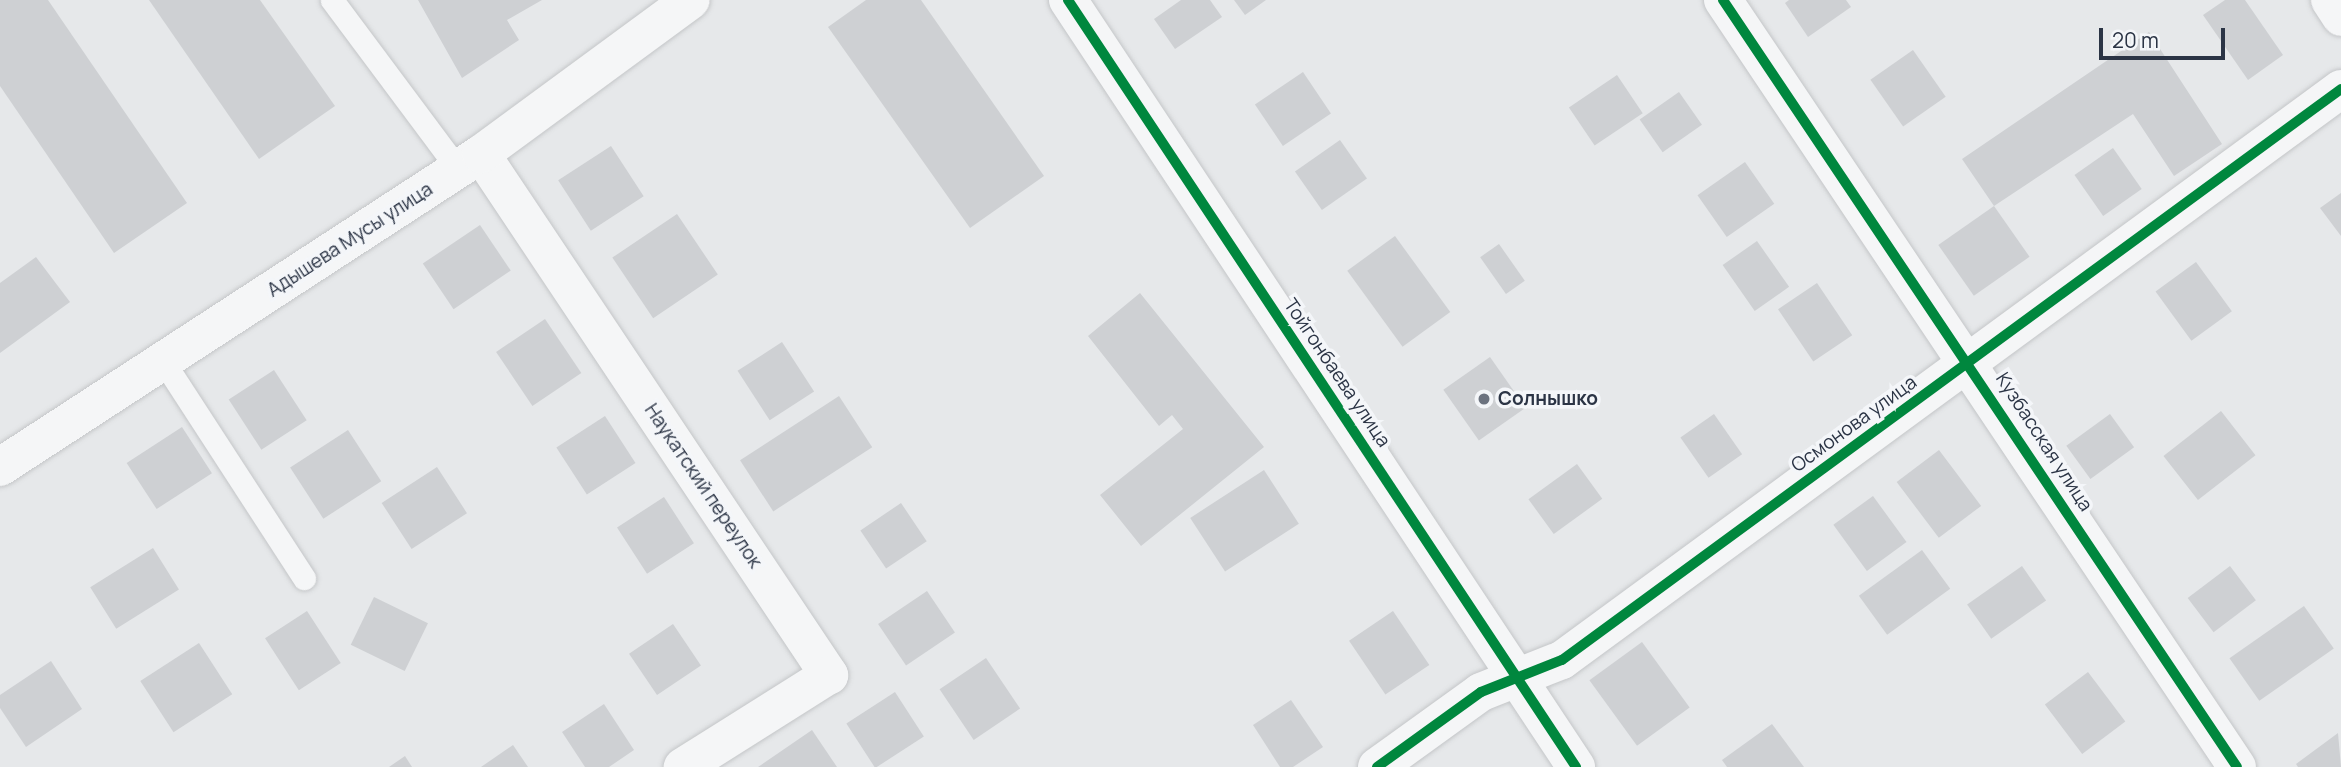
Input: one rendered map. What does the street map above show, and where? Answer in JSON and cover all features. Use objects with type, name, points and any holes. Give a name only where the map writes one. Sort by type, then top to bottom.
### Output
[{"type":"street","name":"Адышева Мусы улица","points":[[0,467],[469,162],[691,0]]},
{"type":"street","name":"Тойгонбаева улица","points":[[1068,0],[1576,767]]},
{"type":"street","name":"Кузбасская улица","points":[[1723,0],[1969,362],[2237,767]]},
{"type":"street","points":[[2330,0],[2341,17]]},
{"type":"street","name":"Осмонова улица","points":[[1377,767],[1481,692],[1562,660],[2341,89]]},
{"type":"street","name":"Наукатский переулок","points":[[469,162],[829,674],[683,767]]},
{"type":"lane","points":[[332,0],[469,162]]},
{"type":"lane","points":[[163,361],[304,578]]},
{"type":"building","points":[[0,0],[48,0],[187,203],[114,253],[0,86]]},
{"type":"building","points":[[149,0],[260,0],[335,106],[259,159]]},
{"type":"building","points":[[418,0],[542,0],[507,20],[519,40],[462,78]]},
{"type":"building","points":[[866,0],[921,0],[1044,176],[970,228],[828,27]]},
{"type":"building","points":[[1181,0],[1210,0],[1222,17],[1175,49],[1154,19]]},
{"type":"building","points":[[1234,0],[1266,0],[1245,15]]},
{"type":"building","points":[[1789,0],[1846,0],[1851,7],[1808,37],[1785,3]]},
{"type":"building","points":[[2225,0],[2245,0],[2283,55],[2248,80],[2203,15]]},
{"type":"building","points":[[2149,32],[2222,144],[2174,176],[2133,114],[1994,206],[1962,159]]},
{"type":"building","points":[[1913,50],[1946,97],[1903,127],[1870,80]]},
{"type":"building","points":[[1303,72],[1331,113],[1283,146],[1255,104]]},
{"type":"building","points":[[1617,75],[1643,113],[1595,146],[1569,107]]},
{"type":"building","points":[[1679,92],[1702,125],[1663,152],[1640,120]]},
{"type":"building","points":[[1340,140],[1367,179],[1322,210],[1295,172]]},
{"type":"building","points":[[611,146],[644,196],[591,231],[558,180]]},
{"type":"building","points":[[2113,148],[2142,189],[2103,216],[2074,175]]},
{"type":"building","points":[[1745,162],[1774,204],[1727,237],[1697,195]]},
{"type":"building","points":[[2341,193],[2341,236],[2320,208]]},
{"type":"building","points":[[1994,206],[2030,257],[1974,296],[1938,245]]},
{"type":"building","points":[[677,214],[718,275],[653,318],[612,258]]},
{"type":"building","points":[[480,225],[511,271],[454,309],[423,264]]},
{"type":"building","points":[[1395,236],[1450,312],[1403,347],[1347,271]]},
{"type":"building","points":[[1757,241],[1789,287],[1755,311],[1723,265]]},
{"type":"building","points":[[1499,244],[1525,281],[1506,294],[1480,257]]},
{"type":"building","points":[[36,257],[70,302],[0,353],[0,283]]},
{"type":"building","points":[[2196,262],[2232,311],[2191,341],[2156,291]]},
{"type":"building","points":[[1817,283],[1852,335],[1813,362],[1778,309]]},
{"type":"building","points":[[1140,293],[1264,447],[1141,546],[1100,495],[1183,429],[1172,415],[1159,426],[1088,336]]},
{"type":"building","points":[[545,319],[581,373],[532,406],[496,352]]},
{"type":"building","points":[[782,342],[814,391],[770,420],[738,371]]},
{"type":"building","name":"Солнышко","points":[[1490,357],[1526,408],[1479,440],[1443,390]]},
{"type":"building","points":[[274,370],[307,420],[261,450],[229,399]]},
{"type":"building","points":[[839,396],[872,447],[773,511],[740,460]]},
{"type":"building","points":[[2221,411],[2255,455],[2198,500],[2163,456]]},
{"type":"building","points":[[1714,414],[1742,454],[1709,478],[1680,438]]},
{"type":"building","points":[[2110,414],[2134,447],[2090,479],[2066,446]]},
{"type":"building","points":[[605,416],[635,463],[587,495],[556,448]]},
{"type":"building","points":[[182,427],[212,473],[157,509],[127,463]]},
{"type":"building","points":[[348,430],[381,481],[323,519],[290,468]]},
{"type":"building","points":[[1939,450],[1981,506],[1939,538],[1897,482]]},
{"type":"building","points":[[1577,464],[1602,499],[1554,534],[1528,499]]},
{"type":"building","points":[[437,467],[467,513],[412,549],[382,503]]},
{"type":"building","points":[[1264,470],[1299,524],[1225,572],[1190,518]]},
{"type":"building","points":[[1873,496],[1907,542],[1867,571],[1833,525]]},
{"type":"building","points":[[664,497],[694,543],[647,574],[617,527]]},
{"type":"building","points":[[901,503],[927,541],[886,569],[860,530]]},
{"type":"building","points":[[153,548],[179,590],[116,629],[90,587]]},
{"type":"building","points":[[1922,550],[1950,589],[1887,635],[1859,596]]},
{"type":"building","points":[[2022,566],[2046,600],[1991,639],[1967,604]]},
{"type":"building","points":[[2230,566],[2256,600],[2214,632],[2188,598]]},
{"type":"building","points":[[927,591],[955,632],[906,665],[878,624]]},
{"type":"building","points":[[374,597],[428,623],[405,671],[351,645]]},
{"type":"building","points":[[2304,606],[2334,649],[2259,701],[2229,658]]},
{"type":"building","points":[[307,611],[341,663],[299,690],[265,638]]},
{"type":"building","points":[[1393,611],[1429,665],[1385,695],[1349,641]]},
{"type":"building","points":[[673,624],[701,665],[657,695],[629,654]]},
{"type":"building","points":[[1642,642],[1690,708],[1637,746],[1589,680]]},
{"type":"building","points":[[199,643],[232,694],[174,732],[140,681]]},
{"type":"building","points":[[986,658],[1020,709],[974,740],[940,689]]},
{"type":"building","points":[[51,661],[82,709],[26,747],[0,708],[0,695]]},
{"type":"building","points":[[2088,672],[2125,722],[2082,754],[2045,704]]},
{"type":"building","points":[[895,692],[924,736],[875,767],[846,724]]},
{"type":"building","points":[[1291,700],[1323,747],[1293,767],[1280,767],[1253,725]]},
{"type":"building","points":[[604,704],[634,750],[609,767],[585,767],[562,732]]},
{"type":"building","points":[[1772,724],[1804,767],[1727,767],[1722,760]]},
{"type":"building","points":[[812,730],[837,767],[758,767]]},
{"type":"building","points":[[2338,733],[2341,767],[2298,767],[2296,764]]},
{"type":"building","points":[[513,745],[528,767],[481,767]]},
{"type":"building","points":[[405,756],[412,767],[389,767]]},
{"type":"cycle path","points":[[1068,0],[1576,767]]},
{"type":"cycle path","points":[[1723,0],[2237,767]]},
{"type":"cycle path","points":[[1377,767],[1481,692],[1562,660],[2341,89]]},
{"type":"place","name":"Солнышко","points":[[1484,399]]}]
